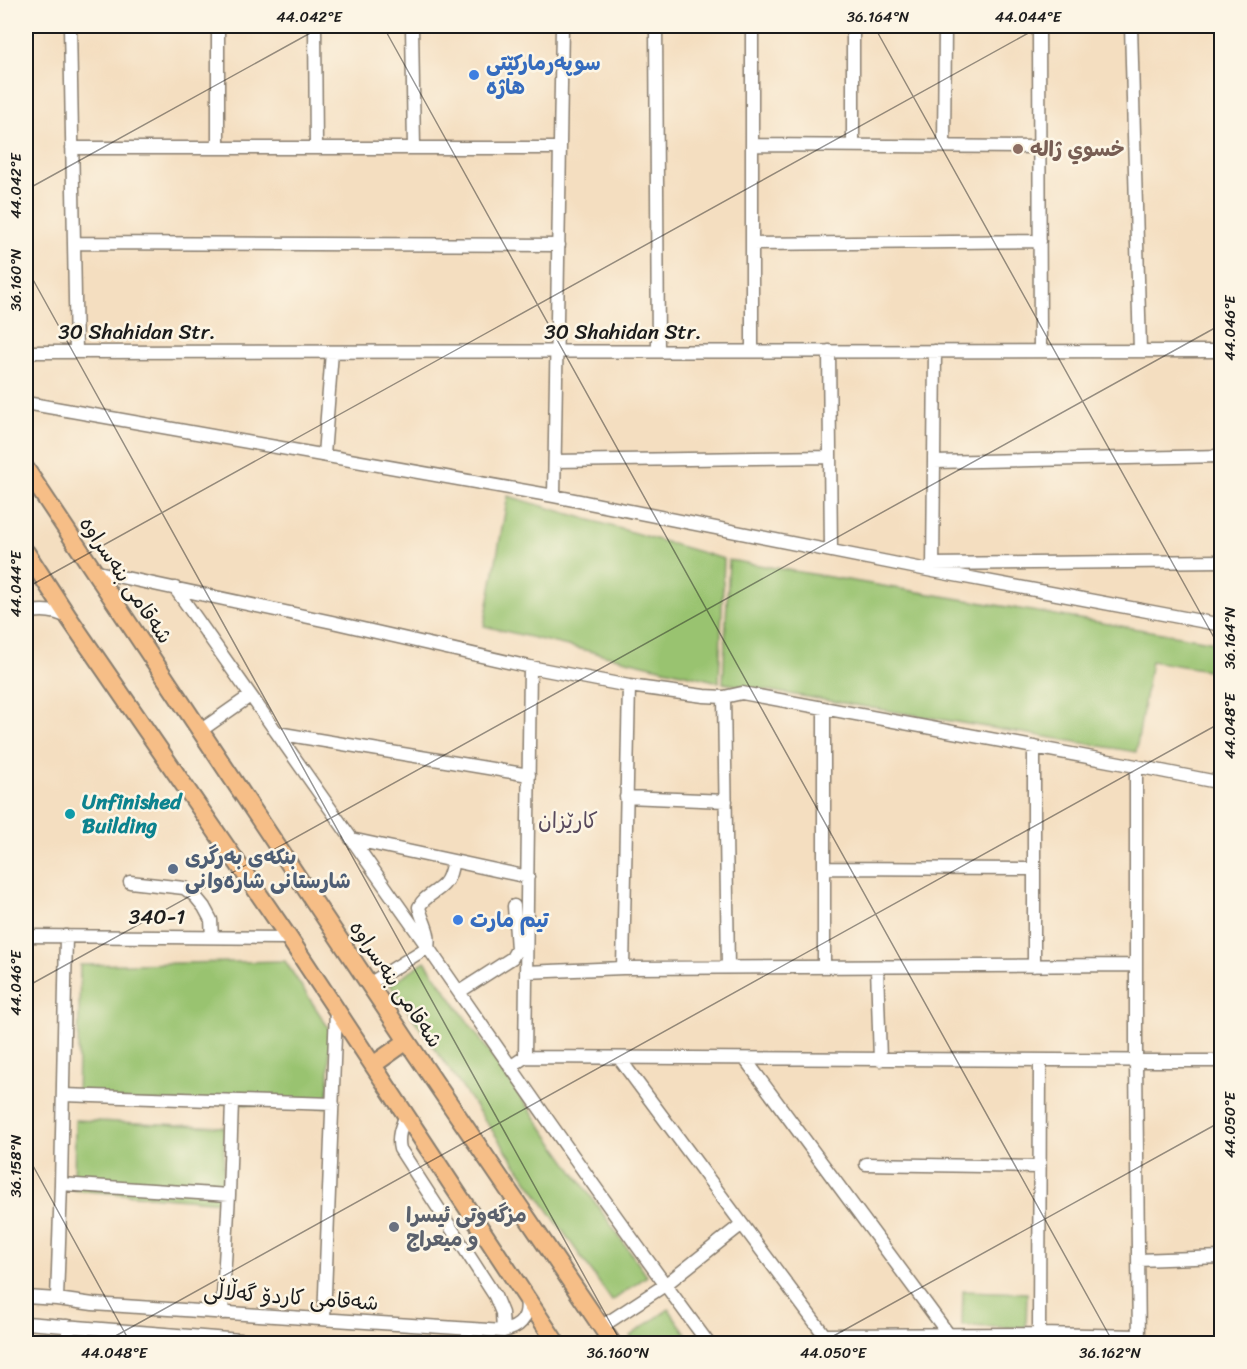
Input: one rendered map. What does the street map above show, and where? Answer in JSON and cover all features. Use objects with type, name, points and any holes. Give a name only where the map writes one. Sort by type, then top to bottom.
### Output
[{"type":"main road","name":"شەقامی بنەسراوە","points":[[26,469],[407,1041],[613,1344]]},
{"type":"main road","points":[[26,552],[289,938],[557,1344]]},
{"type":"main road","points":[[373,1065],[407,1041]]},
{"type":"street","points":[[70,26],[76,352]]},
{"type":"street","points":[[218,26],[218,148]]},
{"type":"street","points":[[315,26],[316,148]]},
{"type":"street","points":[[412,26],[414,148]]},
{"type":"street","points":[[554,496],[562,26]]},
{"type":"street","points":[[656,26],[658,351]]},
{"type":"street","points":[[752,26],[752,351]]},
{"type":"street","points":[[853,26],[853,146]]},
{"type":"street","points":[[944,146],[945,26]]},
{"type":"street","points":[[1039,26],[1040,351]]},
{"type":"street","points":[[1131,26],[1140,351]]},
{"type":"street","points":[[752,145],[1040,147]]},
{"type":"street","points":[[72,148],[560,148]]},
{"type":"street","points":[[752,244],[1040,241]]},
{"type":"street","points":[[74,243],[559,245]]},
{"type":"street","points":[[829,351],[831,551]]},
{"type":"street","points":[[933,568],[935,351]]},
{"type":"street","name":"30 Shahidan Str.","points":[[26,352],[1221,351]]},
{"type":"street","points":[[324,456],[332,352]]},
{"type":"street","points":[[26,403],[554,496],[1221,625]]},
{"type":"street","points":[[934,462],[1221,456]]},
{"type":"street","points":[[555,461],[830,457]]},
{"type":"street","points":[[933,568],[1221,561]]},
{"type":"street","points":[[93,571],[629,686],[704,696],[724,697],[742,693],[1221,783]]},
{"type":"street","points":[[175,588],[510,1067],[709,1344]]},
{"type":"street","points":[[26,613],[49,610],[69,618]]},
{"type":"street","points":[[525,1057],[530,666]]},
{"type":"street","points":[[623,968],[629,686]]},
{"type":"street","points":[[200,731],[250,696]]},
{"type":"street","points":[[724,697],[728,968]]},
{"type":"street","points":[[824,708],[824,967]]},
{"type":"street","points":[[277,733],[529,775]]},
{"type":"street","points":[[1034,747],[1034,966]]},
{"type":"street","points":[[619,1058],[827,1339],[1039,1334],[1139,1340],[1136,766]]},
{"type":"street","points":[[626,797],[726,801]]},
{"type":"street","points":[[351,839],[528,877]]},
{"type":"street","points":[[369,984],[428,947],[430,939],[419,907],[421,901],[446,883],[453,861]]},
{"type":"street","points":[[825,868],[1034,869]]},
{"type":"street","points":[[130,882],[184,888],[204,907],[211,920],[212,937]]},
{"type":"street","points":[[459,992],[515,954],[517,949],[514,906]]},
{"type":"street","name":"340-1","points":[[26,936],[289,938]]},
{"type":"street","points":[[57,1299],[62,1184],[66,936]]},
{"type":"street","points":[[526,972],[623,968],[1136,965]]},
{"type":"street","points":[[877,967],[880,1060]]},
{"type":"street","points":[[324,1319],[336,1010]]},
{"type":"street","points":[[510,1067],[525,1057],[1221,1061]]},
{"type":"street","points":[[745,1059],[949,1335]]},
{"type":"street","points":[[1039,1334],[1040,1060]]},
{"type":"street","points":[[63,1095],[333,1104]]},
{"type":"street","points":[[222,1312],[232,1101]]},
{"type":"street","points":[[406,1115],[400,1130],[400,1149],[495,1296],[502,1313],[503,1331],[520,1324],[525,1316],[527,1305],[525,1294]]},
{"type":"street","points":[[866,1164],[1039,1167]]},
{"type":"street","points":[[62,1184],[229,1195]]},
{"type":"street","points":[[601,1327],[665,1285],[742,1224]]},
{"type":"street","points":[[1138,1260],[1221,1257]]},
{"type":"street","name":"شەقامی کاردۆ گەڵاڵی","points":[[26,1297],[93,1304],[503,1331]]},
{"type":"street","points":[[92,1327],[93,1304]]},
{"type":"street","points":[[26,1323],[292,1344]]},
{"type":"street","points":[[68,1326],[70,1344]]},
{"type":"green space","points":[[508,496],[724,559],[719,682],[484,626]]},
{"type":"green space","points":[[729,560],[1221,643],[1221,672],[1151,661],[1136,752],[723,683]]},
{"type":"green space","points":[[285,961],[330,1030],[328,1107],[77,1099],[80,965]]},
{"type":"green space","points":[[425,961],[647,1276],[612,1301],[390,985]]},
{"type":"green space","points":[[75,1120],[224,1127],[223,1202],[74,1190]]},
{"type":"green space","points":[[963,1291],[1027,1293],[1026,1328],[962,1326]]},
{"type":"green space","points":[[669,1309],[692,1343],[635,1343],[630,1336]]},
{"type":"place","name":"سوپەرمارکێتی هاژە","points":[[474,75]]},
{"type":"place","name":"خسوي ژاله","points":[[1018,149]]},
{"type":"place","name":"Unfinished Building","points":[[70,814]]},
{"type":"place","name":"بنكەی بەرگری شارستانی شارەوانی","points":[[173,869]]},
{"type":"place","name":"تيم مارت","points":[[458,920]]},
{"type":"place","name":"مزگەوتی ئیسرا و میعراج","points":[[394,1227]]},
{"type":"district","name":"کارێزان","points":[[568,820]]}]
